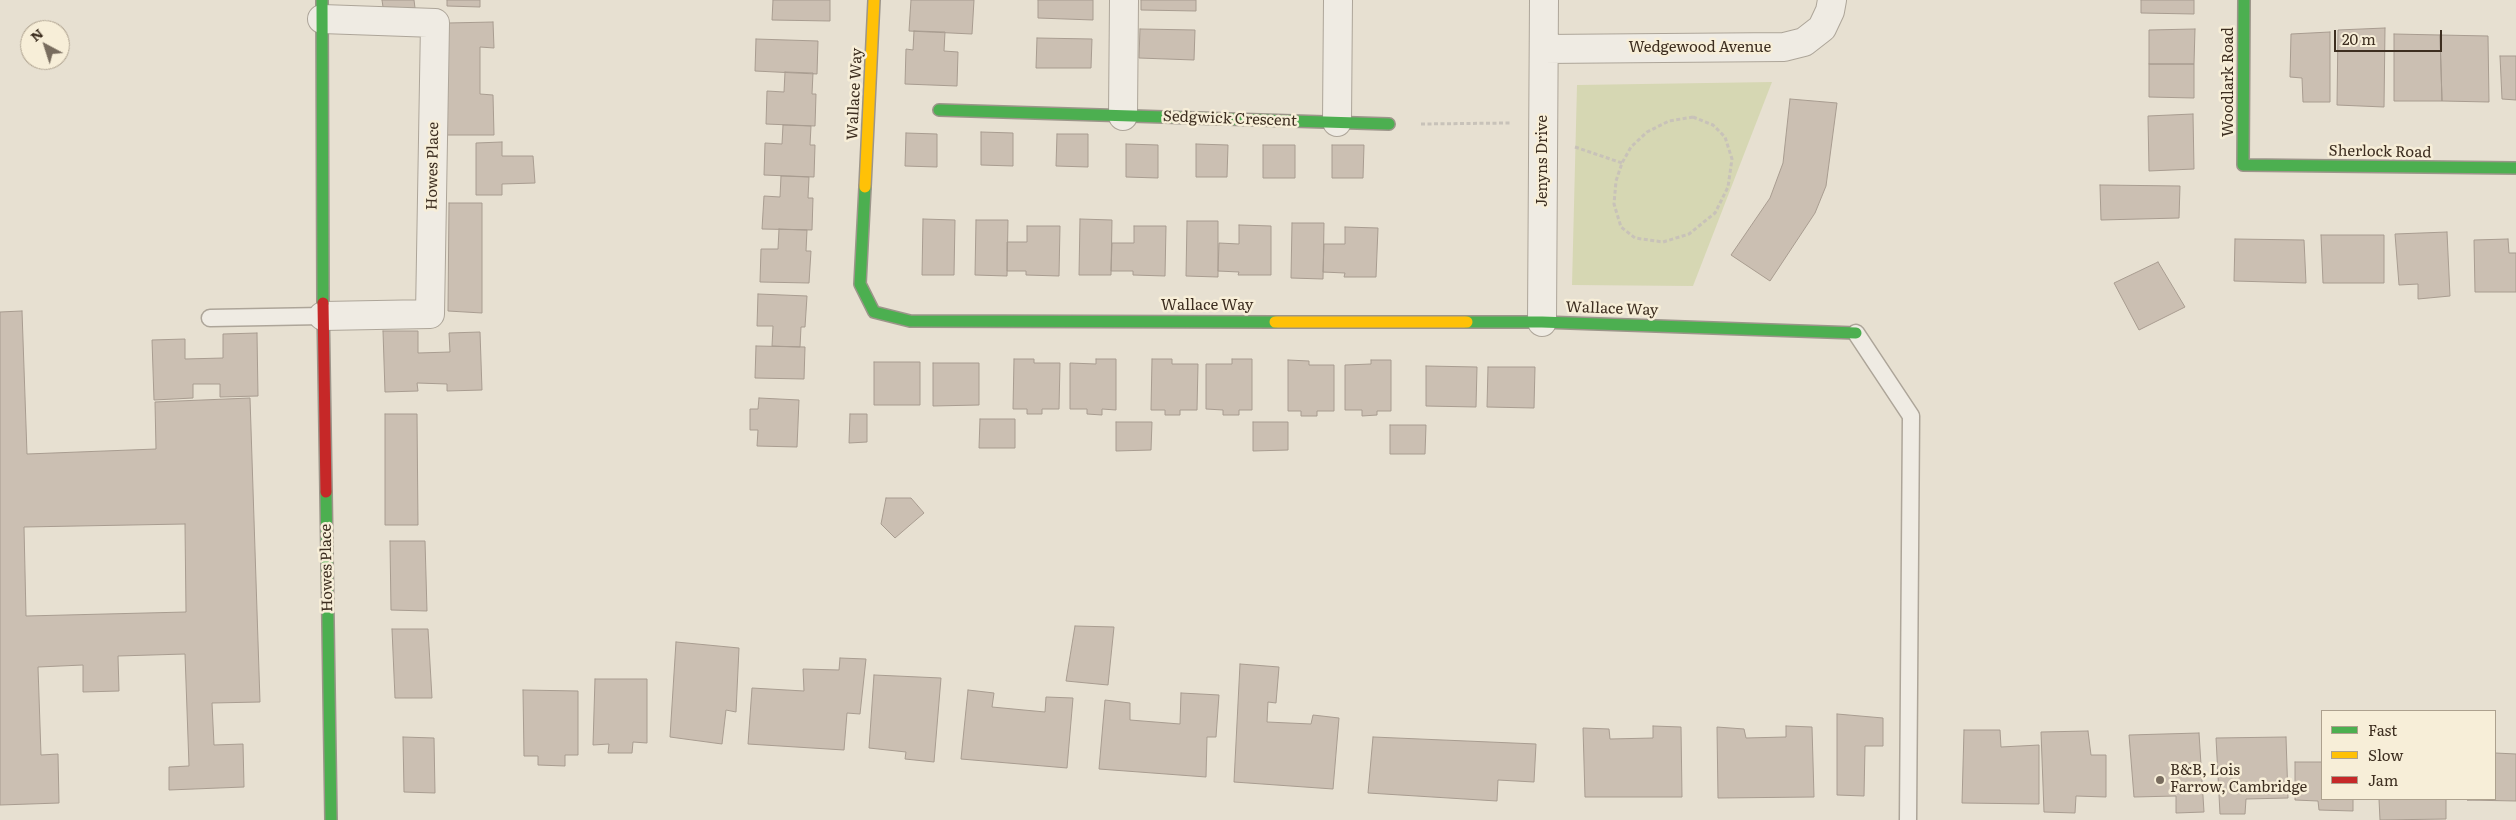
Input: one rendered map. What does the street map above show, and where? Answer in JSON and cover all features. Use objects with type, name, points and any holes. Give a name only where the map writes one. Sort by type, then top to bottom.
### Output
[{"type":"street","name":"Wallace Way","points":[[874,0],[860,284],[874,312],[910,321],[1542,322],[1856,333]]},
{"type":"street","points":[[1123,116],[1124,0]]},
{"type":"street","points":[[1337,122],[1338,0]]},
{"type":"street","name":"Jenyns Drive","points":[[1542,322],[1544,0]]},
{"type":"street","name":"Wedgewood Avenue","points":[[1544,49],[1784,47],[1804,42],[1822,28],[1830,11],[1832,0]]},
{"type":"street","name":"Woodlark Road","points":[[2243,165],[2244,0]]},
{"type":"street","name":"Howes Place","points":[[324,316],[430,314],[435,23],[322,10],[324,316],[331,820]]},
{"type":"street","name":"Sedgwick Crescent","points":[[939,110],[1389,124]]},
{"type":"street","name":"Sherlock Road","points":[[2243,165],[2516,168]]},
{"type":"lane","points":[[210,318],[324,316]]},
{"type":"lane","points":[[1856,333],[1912,416],[1908,820]]},
{"type":"path","points":[[1693,117],[1713,125],[1725,137],[1732,159],[1728,187],[1715,213],[1689,234],[1663,242],[1635,238],[1621,227],[1614,204],[1616,181],[1622,163],[1631,147],[1647,132],[1669,121],[1693,117]]},
{"type":"path","points":[[1389,124],[1543,130],[1622,163]]},
{"type":"green space","points":[[1772,82],[1693,286],[1572,285],[1577,85]]},
{"type":"building","points":[[382,0],[414,0],[415,8],[383,7]]},
{"type":"building","points":[[447,0],[480,0],[480,7],[447,6]]},
{"type":"building","points":[[773,0],[830,0],[830,21],[772,20]]},
{"type":"building","points":[[911,0],[974,0],[972,34],[909,31]]},
{"type":"building","points":[[1038,0],[1093,0],[1093,20],[1038,18]]},
{"type":"building","points":[[1141,0],[1196,0],[1196,11],[1141,10]]},
{"type":"building","points":[[2141,0],[2194,0],[2194,14],[2141,13]]},
{"type":"building","points":[[493,22],[494,48],[480,47],[480,94],[493,95],[494,135],[446,135],[448,23]]},
{"type":"building","points":[[2385,28],[2384,107],[2337,105],[2338,30]]},
{"type":"building","points":[[1140,29],[1195,30],[1194,60],[1139,58]]},
{"type":"building","points":[[2195,29],[2194,64],[2149,64],[2149,30]]},
{"type":"building","points":[[914,31],[945,32],[944,51],[958,52],[957,86],[905,84],[906,49],[913,50]]},
{"type":"building","points":[[2330,32],[2330,102],[2303,102],[2302,78],[2290,77],[2291,34]]},
{"type":"building","points":[[2394,34],[2440,35],[2442,101],[2394,101]]},
{"type":"building","points":[[2440,35],[2488,36],[2489,102],[2442,101]]},
{"type":"building","points":[[1037,38],[1092,39],[1091,68],[1036,68]]},
{"type":"building","points":[[756,39],[818,41],[817,74],[755,71]]},
{"type":"building","points":[[2500,56],[2516,56],[2516,100],[2502,99]]},
{"type":"building","points":[[2149,64],[2194,64],[2194,98],[2149,97]]},
{"type":"building","points":[[785,72],[813,73],[812,94],[816,94],[815,126],[766,124],[767,91],[784,92]]},
{"type":"building","points":[[1790,99],[1837,103],[1826,186],[1815,213],[1770,281],[1731,255],[1770,198],[1783,163]]},
{"type":"building","points":[[2193,114],[2194,169],[2149,171],[2148,116]]},
{"type":"building","points":[[783,125],[811,126],[810,145],[815,145],[814,177],[764,175],[765,143],[782,144]]},
{"type":"building","points":[[981,132],[1013,133],[1013,166],[981,165]]},
{"type":"building","points":[[906,133],[937,134],[937,167],[905,166]]},
{"type":"building","points":[[1057,134],[1088,134],[1088,167],[1056,166]]},
{"type":"building","points":[[502,142],[502,156],[533,156],[535,183],[502,184],[502,195],[476,195],[476,143]]},
{"type":"building","points":[[1126,144],[1158,145],[1158,178],[1126,177]]},
{"type":"building","points":[[1196,144],[1228,145],[1227,177],[1196,177]]},
{"type":"building","points":[[1263,145],[1295,145],[1295,178],[1263,178]]},
{"type":"building","points":[[1332,145],[1364,145],[1363,178],[1332,178]]},
{"type":"building","points":[[781,176],[809,177],[808,198],[813,198],[812,230],[762,229],[764,196],[780,197]]},
{"type":"building","points":[[2100,185],[2180,186],[2179,218],[2101,220]]},
{"type":"building","points":[[449,203],[482,203],[482,313],[448,311]]},
{"type":"building","points":[[923,219],[955,220],[954,275],[922,275]]},
{"type":"building","points":[[1080,219],[1112,220],[1111,275],[1079,275]]},
{"type":"building","points":[[976,220],[1008,220],[1007,276],[975,275]]},
{"type":"building","points":[[1187,221],[1218,221],[1218,277],[1186,276]]},
{"type":"building","points":[[1292,223],[1324,223],[1323,279],[1291,278]]},
{"type":"building","points":[[1239,225],[1271,226],[1271,275],[1238,275],[1239,272],[1218,271],[1219,243],[1239,244]]},
{"type":"building","points":[[1027,226],[1060,226],[1059,276],[1026,275],[1026,271],[1007,271],[1007,242],[1027,242]]},
{"type":"building","points":[[1134,226],[1166,226],[1165,276],[1133,275],[1133,271],[1111,271],[1112,243],[1134,243]]},
{"type":"building","points":[[1345,227],[1378,228],[1376,277],[1344,277],[1345,273],[1323,272],[1324,244],[1345,244]]},
{"type":"building","points":[[779,229],[807,230],[806,251],[811,251],[809,283],[760,282],[761,249],[778,249]]},
{"type":"building","points":[[2447,232],[2450,296],[2418,299],[2418,284],[2399,285],[2395,234]]},
{"type":"building","points":[[2321,235],[2384,235],[2384,283],[2323,283]]},
{"type":"building","points":[[2235,239],[2304,240],[2306,283],[2234,281]]},
{"type":"building","points":[[2508,239],[2509,253],[2516,253],[2516,292],[2475,292],[2474,240]]},
{"type":"building","points":[[2158,262],[2185,307],[2139,330],[2114,283]]},
{"type":"building","points":[[758,294],[807,296],[805,327],[801,327],[800,347],[772,346],[773,326],[757,326]]},
{"type":"building","points":[[22,311],[27,454],[156,449],[155,402],[250,398],[260,702],[212,703],[214,745],[243,744],[244,787],[169,790],[169,767],[189,766],[185,654],[118,656],[119,691],[83,692],[83,665],[38,667],[41,755],[58,754],[59,803],[0,805],[0,312]],"holes":[[[185,524],[186,612],[26,616],[24,527]]]},
{"type":"building","points":[[383,331],[418,331],[418,353],[450,352],[449,333],[480,332],[482,390],[447,391],[447,384],[417,383],[418,391],[385,392]]},
{"type":"building","points":[[257,333],[258,396],[220,397],[220,384],[193,384],[193,398],[154,400],[152,340],[185,339],[185,359],[223,358],[223,334]]},
{"type":"building","points":[[756,346],[805,347],[804,379],[755,378]]},
{"type":"building","points":[[1014,359],[1034,359],[1034,363],[1060,363],[1059,409],[1042,409],[1042,414],[1027,414],[1027,409],[1013,409]]},
{"type":"building","points":[[1096,359],[1116,359],[1116,410],[1102,409],[1102,415],[1087,414],[1087,409],[1070,409],[1070,363],[1096,364]]},
{"type":"building","points":[[1152,359],[1172,359],[1172,364],[1198,364],[1197,410],[1180,410],[1180,415],[1165,415],[1165,410],[1151,410]]},
{"type":"building","points":[[1232,359],[1252,359],[1252,410],[1239,410],[1239,415],[1223,415],[1223,410],[1206,409],[1206,364],[1232,364]]},
{"type":"building","points":[[1288,360],[1309,361],[1309,365],[1334,365],[1334,411],[1317,411],[1317,416],[1301,416],[1301,411],[1288,411]]},
{"type":"building","points":[[1371,360],[1391,360],[1391,411],[1377,411],[1377,415],[1362,416],[1362,410],[1345,410],[1345,365],[1371,364]]},
{"type":"building","points":[[874,362],[920,362],[920,405],[874,405]]},
{"type":"building","points":[[933,363],[979,363],[979,405],[933,406]]},
{"type":"building","points":[[1426,366],[1477,367],[1476,407],[1426,406]]},
{"type":"building","points":[[1488,367],[1535,367],[1534,408],[1487,407]]},
{"type":"building","points":[[759,398],[799,400],[797,447],[757,446],[758,430],[750,430],[750,409],[758,409]]},
{"type":"building","points":[[385,414],[417,414],[418,525],[385,525]]},
{"type":"building","points":[[850,414],[867,414],[867,442],[849,443]]},
{"type":"building","points":[[980,419],[1015,419],[1015,448],[979,448]]},
{"type":"building","points":[[1116,422],[1152,422],[1151,450],[1116,451]]},
{"type":"building","points":[[1253,422],[1288,422],[1288,450],[1253,451]]},
{"type":"building","points":[[1390,425],[1426,425],[1425,454],[1390,454]]},
{"type":"building","points":[[886,498],[911,498],[924,513],[895,538],[881,524]]},
{"type":"building","points":[[390,541],[425,541],[427,611],[391,610]]},
{"type":"building","points":[[1075,626],[1114,627],[1108,685],[1066,681]]},
{"type":"building","points":[[392,629],[428,629],[432,698],[395,698]]},
{"type":"building","points":[[676,642],[739,648],[736,712],[726,710],[722,744],[670,737]]},
{"type":"building","points":[[840,658],[866,659],[860,714],[847,713],[844,750],[748,744],[752,688],[804,691],[803,669],[839,670]]},
{"type":"building","points":[[1240,664],[1279,667],[1276,703],[1268,702],[1267,722],[1311,724],[1313,715],[1339,718],[1333,789],[1234,782]]},
{"type":"building","points":[[874,675],[941,678],[934,762],[905,759],[906,752],[869,748]]},
{"type":"building","points":[[595,679],[647,679],[647,743],[633,742],[632,753],[608,753],[609,744],[593,745]]},
{"type":"building","points":[[523,690],[578,691],[578,755],[565,755],[565,766],[538,765],[538,756],[524,756]]},
{"type":"building","points":[[968,690],[994,693],[992,707],[1045,712],[1046,697],[1073,698],[1067,768],[961,759]]},
{"type":"building","points":[[1181,693],[1219,695],[1216,737],[1207,737],[1206,777],[1099,769],[1105,700],[1130,703],[1130,720],[1180,724]]},
{"type":"building","points":[[1837,714],[1883,718],[1883,746],[1865,746],[1864,796],[1837,795]]},
{"type":"building","points":[[1653,726],[1681,727],[1682,797],[1585,797],[1583,728],[1609,729],[1610,739],[1653,738]]},
{"type":"building","points":[[1786,726],[1812,727],[1814,797],[1718,798],[1717,727],[1744,729],[1746,738],[1786,737]]},
{"type":"building","points":[[1964,730],[2000,730],[2001,747],[2039,745],[2039,804],[1962,803]]},
{"type":"building","points":[[2088,731],[2091,755],[2106,755],[2106,797],[2076,796],[2075,813],[2044,812],[2041,732]]},
{"type":"building","points":[[2199,733],[2204,812],[2176,813],[2176,796],[2134,797],[2129,735]]},
{"type":"building","points":[[403,737],[434,738],[435,793],[404,792]]},
{"type":"building","points":[[1373,737],[1536,744],[1534,782],[1498,780],[1497,801],[1368,793]]},
{"type":"building","points":[[2286,737],[2288,798],[2246,799],[2245,814],[2220,814],[2216,738]]},
{"type":"building","points":[[2496,753],[2516,754],[2516,801],[2467,800],[2496,800]]},
{"type":"building","points":[[2295,762],[2321,762],[2321,800],[2353,800],[2353,811],[2319,810],[2318,801],[2295,800]]},
{"type":"building","points":[[2379,800],[2446,800],[2446,819],[2380,820]]},
{"type":"traffic: fast","points":[[322,0],[323,303]]},
{"type":"traffic: fast","points":[[2244,0],[2243,165],[2516,168]]},
{"type":"traffic: fast","points":[[939,110],[1389,124]]},
{"type":"traffic: fast","points":[[865,187],[860,284],[874,312],[910,321],[1275,322]]},
{"type":"traffic: fast","points":[[1467,322],[1542,322],[1856,333]]},
{"type":"traffic: fast","points":[[326,492],[331,820]]},
{"type":"traffic: slow","points":[[865,187],[874,0]]},
{"type":"traffic: slow","points":[[1275,322],[1467,322]]},
{"type":"traffic: jam","points":[[323,303],[326,492]]},
{"type":"place","name":"B&B, Lois Farrow, Cambridge","points":[[2160,780]]}]
